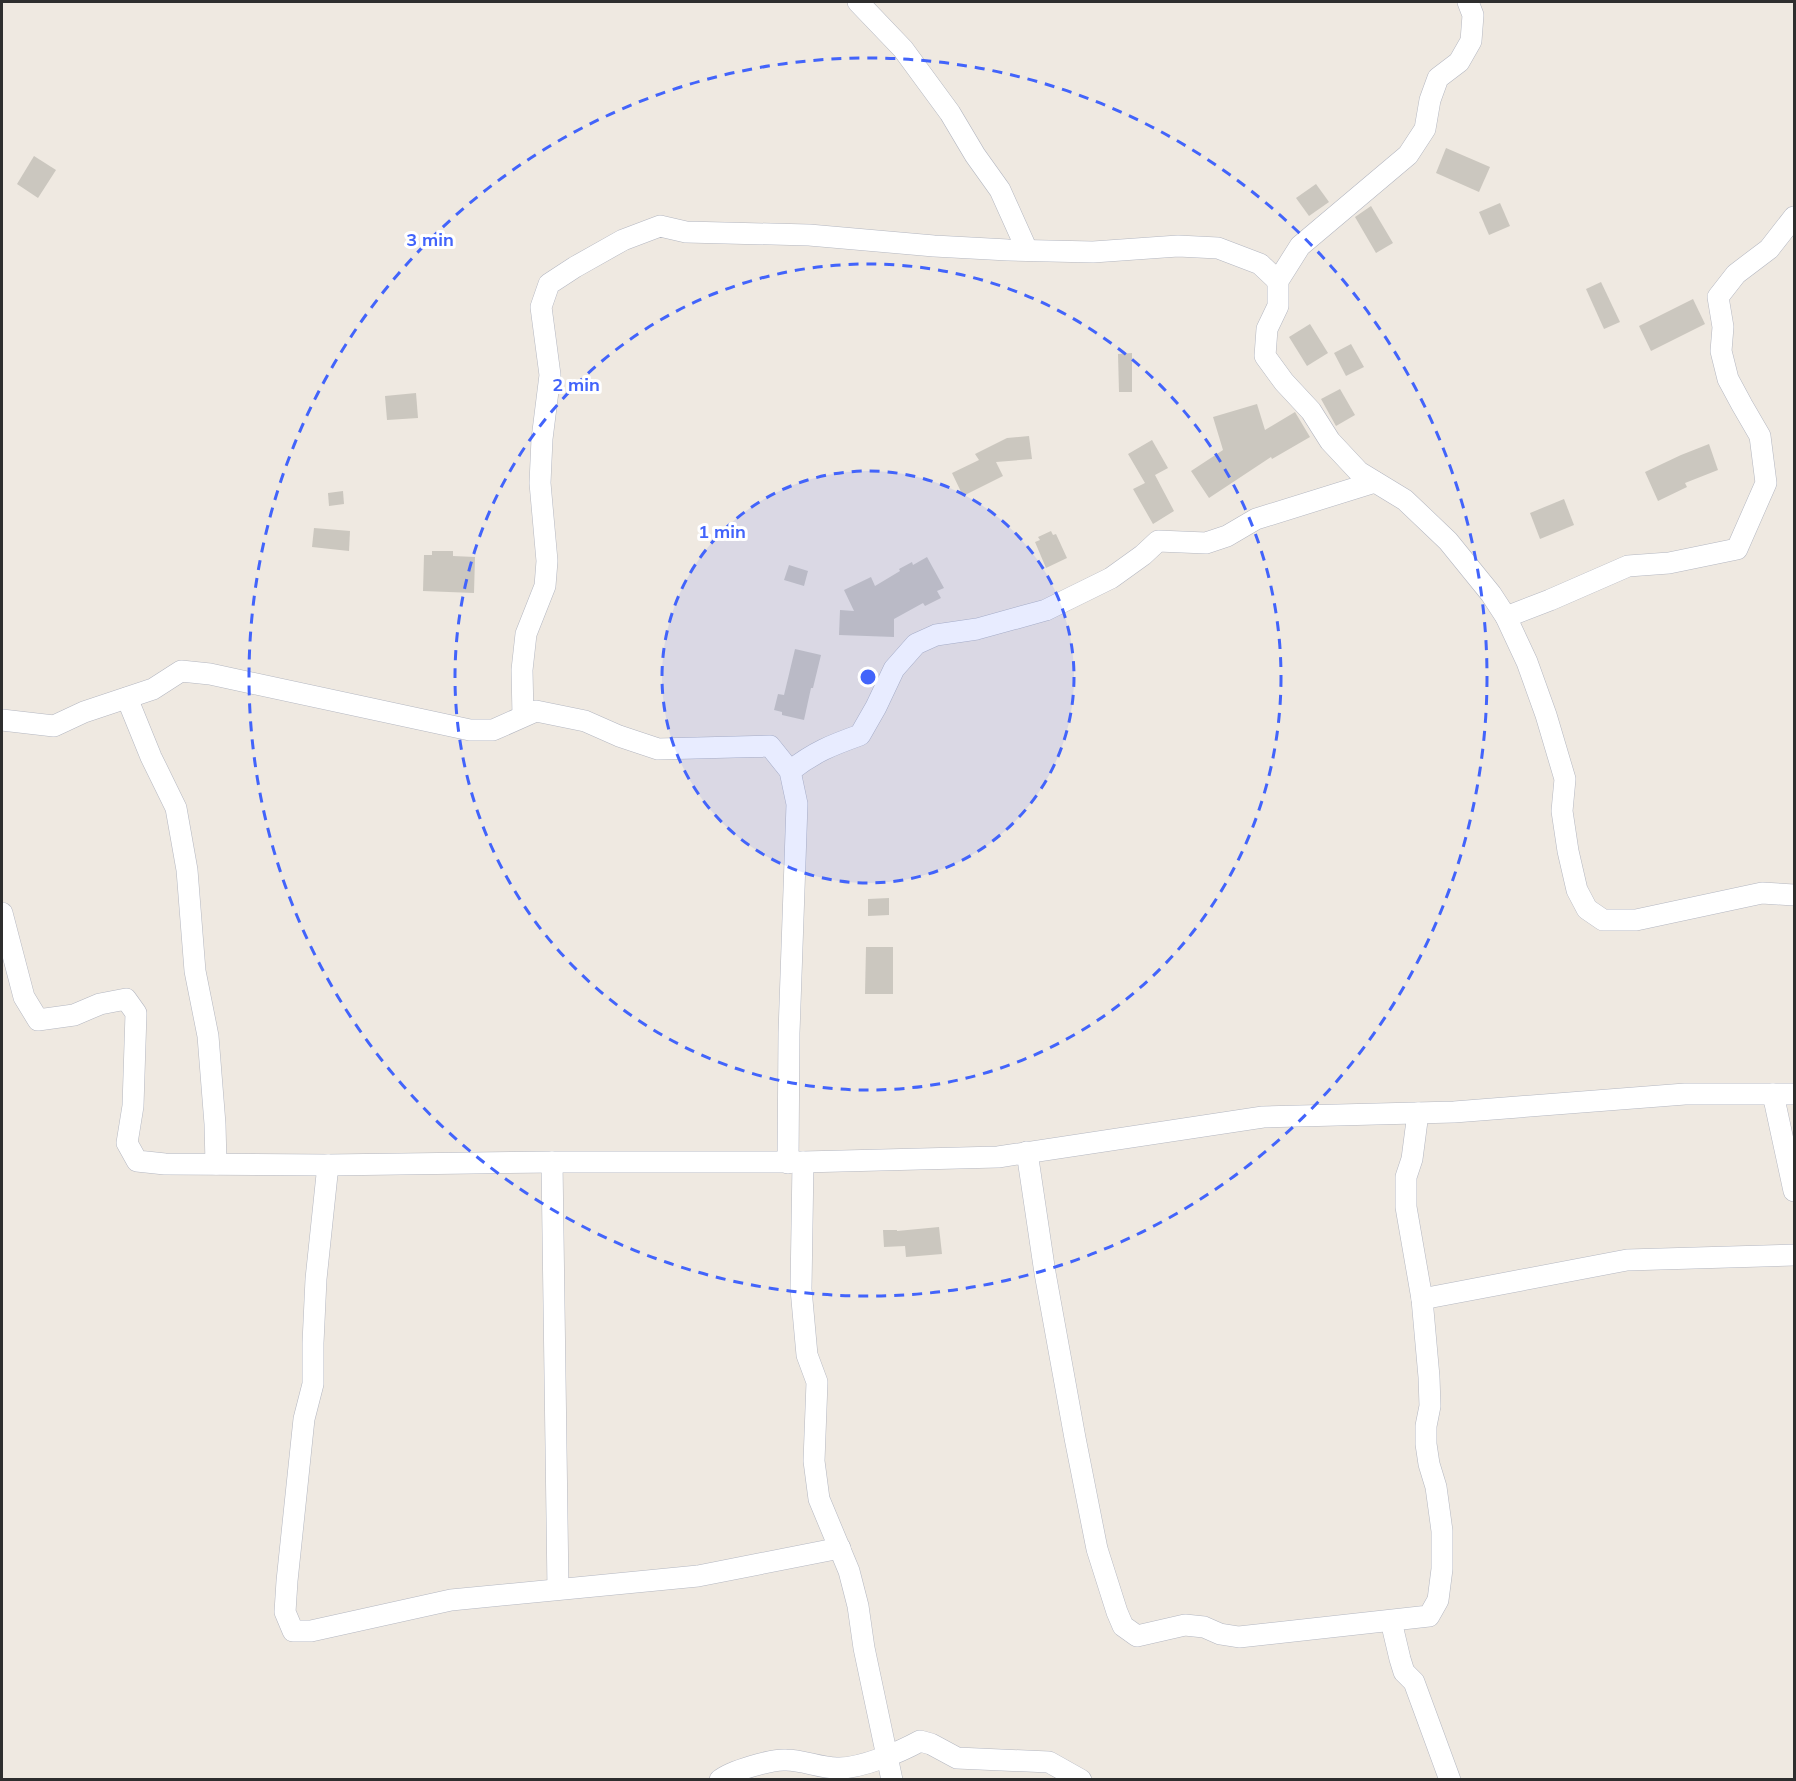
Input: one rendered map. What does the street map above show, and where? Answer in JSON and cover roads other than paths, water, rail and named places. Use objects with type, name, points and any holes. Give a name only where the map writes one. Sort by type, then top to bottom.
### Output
[{"type":"street","points":[[858,2],[903,49],[950,114],[1000,190],[1027,250]]},
{"type":"street","points":[[1468,2],[1473,15],[1471,41],[1459,62],[1438,78],[1430,100],[1425,129],[1408,154],[1300,246],[1278,281],[1278,306],[1267,329],[1265,356],[1284,382],[1311,411],[1330,441],[1359,472],[1405,500],[1448,541],[1491,594],[1506,617],[1527,662],[1565,779],[1562,811],[1568,851],[1577,890],[1587,909],[1603,920],[1636,920],[1762,893],[1794,895]]},
{"type":"street","points":[[1506,617],[1628,566],[1668,562],[1737,549],[1766,483],[1760,436],[1728,379],[1721,351],[1723,327],[1718,297],[1736,274],[1769,249],[1794,217]]},
{"type":"street","points":[[523,716],[522,670],[526,634],[544,585],[547,561],[540,483],[542,439],[550,375],[541,307],[549,284],[623,240],[660,226],[686,232],[809,235],[934,246],[1027,250],[1093,252],[1178,246],[1218,248],[1260,264],[1278,281]]},
{"type":"street","points":[[790,771],[811,755],[860,735],[894,669],[916,644],[936,635],[977,629],[1046,610],[1110,578],[1158,542],[1206,543],[1227,536],[1256,519],[1375,482]]},
{"type":"street","points":[[2,720],[54,726],[84,712],[153,689],[181,671],[210,674],[470,730],[494,730],[536,711],[585,721],[619,736],[658,749],[770,746],[790,771],[797,804],[789,1033],[801,1289],[807,1355],[817,1382],[814,1461],[819,1499],[849,1570],[858,1606],[864,1648],[892,1779]]},
{"type":"street","points":[[127,698],[150,757],[176,808],[187,870],[195,970],[207,1036],[215,1124],[216,1164]]},
{"type":"street","points":[[2,913],[24,997],[38,1020],[74,1015],[100,1004],[126,999],[136,1013],[134,1106],[128,1143],[137,1161],[165,1164],[795,1163],[999,1157],[1263,1117],[1454,1112],[1685,1094],[1794,1094]]},
{"type":"street","points":[[1773,1094],[1794,1191]]},
{"type":"street","points":[[1027,1152],[1045,1273],[1097,1549],[1123,1626],[1137,1636],[1185,1625],[1204,1627],[1220,1634],[1239,1637],[1429,1616],[1438,1600],[1442,1569],[1442,1531],[1436,1487],[1426,1444],[1426,1426],[1430,1406],[1429,1377],[1422,1299],[1406,1207],[1406,1177],[1412,1159],[1418,1113]]},
{"type":"street","points":[[552,1162],[558,1590]]},
{"type":"street","points":[[328,1165],[316,1279],[313,1384],[304,1419],[286,1581],[285,1612],[293,1631],[311,1631],[451,1599],[699,1576],[840,1548]]},
{"type":"street","points":[[1422,1299],[1628,1260],[1794,1255]]},
{"type":"street","points":[[1391,1621],[1404,1672],[1414,1682],[1449,1779]]},
{"type":"street","points":[[720,1779],[748,1768],[785,1760],[838,1768],[858,1765],[887,1756],[920,1741],[931,1744],[957,1758],[1048,1762],[1080,1779]]}]
